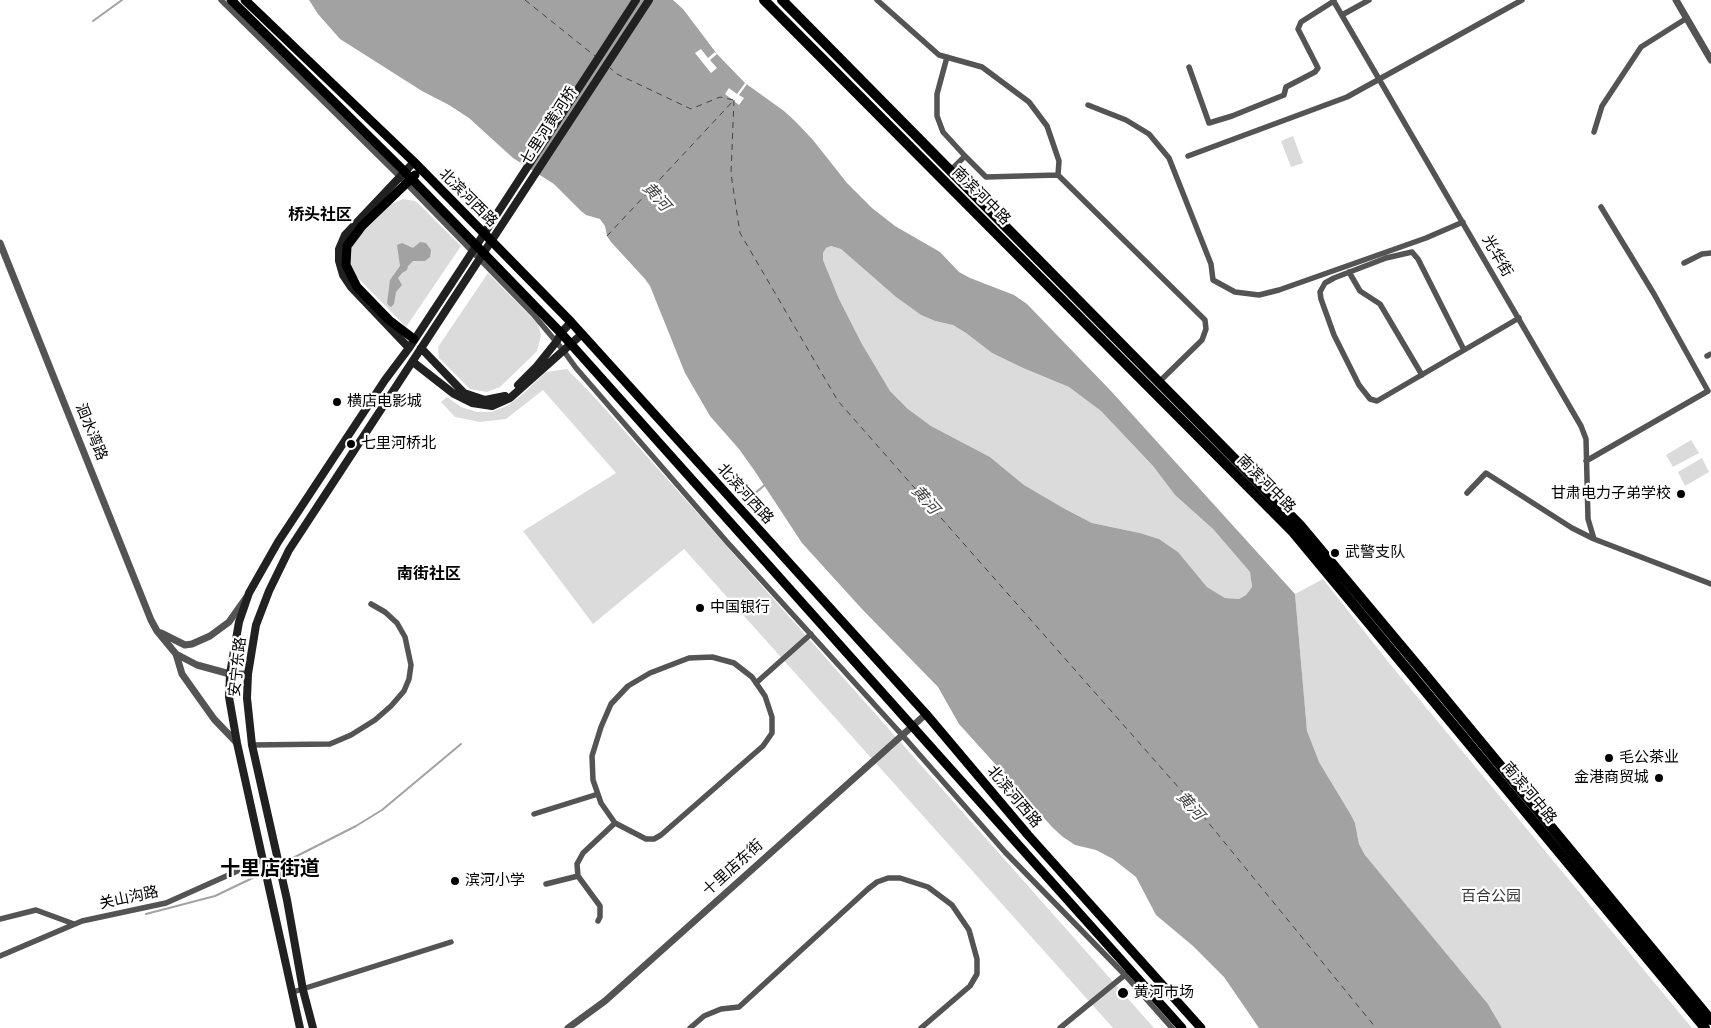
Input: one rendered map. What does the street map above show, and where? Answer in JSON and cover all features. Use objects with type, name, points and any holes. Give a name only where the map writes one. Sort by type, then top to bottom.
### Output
[{"type":"highway","name":"南滨河中路","points":[[764,0],[1293,532],[1705,1028]]},
{"type":"highway","name":"南滨河中路","points":[[782,0],[1300,525],[1711,1020]]},
{"type":"main road","name":"北滨河西路","points":[[231,0],[406,178],[558,337],[914,727],[1128,973],[1182,1028]]},
{"type":"main road","name":"北滨河西路","points":[[245,0],[414,162],[571,322],[926,714],[1028,835],[1201,1028]]},
{"type":"main road","name":"七里河黄河桥","points":[[237,743],[229,697],[230,674],[239,622],[249,593],[278,542],[385,380],[466,263],[636,0]]},
{"type":"main road","name":"七里河黄河桥","points":[[421,348],[649,0]]},
{"type":"main road","points":[[414,162],[406,178],[362,226],[347,246],[346,265],[357,287],[389,320],[414,339]]},
{"type":"main road","points":[[408,348],[351,287],[342,275],[339,261],[340,249],[345,235],[406,178],[421,169]]},
{"type":"main road","points":[[421,348],[464,393],[485,400],[506,396],[537,366],[571,322]]},
{"type":"main road","points":[[413,362],[454,394],[472,404],[492,406],[510,398],[582,334]]},
{"type":"main road","name":"安宁东路","points":[[313,1028],[252,745],[247,698],[248,674],[256,625],[269,590],[289,550],[421,348]]},
{"type":"main road","points":[[237,743],[300,1028]]},
{"type":"street","points":[[221,0],[406,178]]},
{"type":"street","points":[[877,0],[938,55],[982,67],[1029,102],[1047,126],[1059,161],[1058,175]]},
{"type":"street","points":[[1342,15],[1369,0]]},
{"type":"street","points":[[1188,156],[1346,97],[1522,0]]},
{"type":"street","points":[[1676,0],[1711,60]]},
{"type":"street","points":[[1189,68],[1210,124],[1284,95],[1286,87],[1315,72],[1318,68],[1298,29],[1300,22],[1334,1]]},
{"type":"street","name":"光华街","points":[[1334,1],[1581,426],[1586,439],[1588,519],[1594,539]]},
{"type":"street","points":[[1594,132],[1602,106],[1642,47],[1687,18]]},
{"type":"street","points":[[947,58],[937,94],[937,116],[943,132],[965,156],[986,177],[1058,175],[1205,320],[1206,329],[1202,340],[1158,382]]},
{"type":"street","points":[[1088,105],[1126,120],[1149,134],[1169,158],[1211,264],[1213,280],[1234,292],[1259,295],[1279,290],[1426,238],[1463,222]]},
{"type":"street","points":[[950,170],[965,156]]},
{"type":"street","points":[[1586,461],[1708,391],[1654,294],[1601,207]]},
{"type":"street","name":"洄水湾路","points":[[0,243],[157,631],[176,654],[197,665],[230,674],[248,674]]},
{"type":"street","points":[[1464,350],[1418,259],[1412,252],[1386,258],[1349,272],[1325,283],[1320,292],[1334,335],[1359,385],[1370,400],[1377,401],[1519,318]]},
{"type":"street","points":[[1684,263],[1702,254],[1711,253]]},
{"type":"street","points":[[1349,272],[1360,291],[1380,304],[1422,375]]},
{"type":"street","points":[[567,347],[576,368],[811,634],[1005,852],[1128,973],[1172,1028]]},
{"type":"street","points":[[1467,493],[1486,473],[1572,528],[1594,539],[1711,584]]},
{"type":"street","points":[[157,631],[185,645],[192,644],[210,636],[229,622],[249,593]]},
{"type":"street","points":[[252,745],[330,744],[352,735],[375,720],[396,701],[404,691],[410,678],[409,652],[405,637],[397,623],[385,612],[371,604]]},
{"type":"street","points":[[756,683],[811,634]]},
{"type":"street","name":"洄水湾路","points":[[176,654],[182,674],[214,719],[237,743]]},
{"type":"street","points":[[712,657],[734,664],[752,677],[756,683],[765,696],[773,725],[768,740],[763,746],[662,835],[654,839],[646,839],[615,823],[601,803],[593,780],[592,756],[611,704],[628,686],[650,673],[689,658],[712,657]]},
{"type":"street","name":"十里店东街","points":[[568,1028],[605,1001],[914,727],[926,714]]},
{"type":"street","points":[[534,814],[598,794]]},
{"type":"street","points":[[598,921],[600,906],[578,876],[577,864],[583,853],[615,823]]},
{"type":"street","name":"关山沟路","points":[[0,956],[82,921],[166,903],[265,868]]},
{"type":"street","points":[[546,884],[578,876]]},
{"type":"street","points":[[690,1028],[704,1016],[721,1009],[739,1007],[868,889],[877,882],[888,878],[900,878],[928,887],[952,905],[968,930],[978,966],[977,974],[970,986],[921,1028]]},
{"type":"street","points":[[0,919],[36,910],[74,924]]},
{"type":"street","points":[[293,992],[451,942]]},
{"type":"street","points":[[1060,1028],[1128,973]]},
{"type":"green space","points":[[1293,136],[1303,163],[1291,167],[1281,141]]},
{"type":"green space","points":[[403,199],[415,201],[461,246],[406,327],[356,276],[349,256],[352,245],[359,235],[387,206]]},
{"type":"green space","points":[[831,246],[841,249],[896,297],[921,315],[935,321],[953,325],[992,353],[1069,387],[1101,411],[1153,466],[1175,495],[1213,529],[1250,572],[1252,587],[1246,595],[1239,599],[1225,598],[1207,587],[1178,552],[1159,539],[1092,523],[1024,485],[990,457],[931,426],[908,409],[890,391],[862,344],[839,299],[823,260],[823,253],[826,248]]},
{"type":"green space","points":[[488,273],[538,324],[541,335],[537,351],[500,387],[487,392],[470,389],[439,358],[438,347]]},
{"type":"green space","points":[[567,369],[597,400],[1154,1028],[1113,1028],[684,549],[593,624],[523,531],[616,473],[543,390],[506,419],[480,422],[455,417],[441,402],[447,397],[461,407],[477,412],[491,412],[507,406],[546,372]]},
{"type":"green space","points":[[1691,440],[1699,453],[1673,467],[1666,455]]},
{"type":"green space","points":[[1702,458],[1709,472],[1685,486],[1678,472]]},
{"type":"green space","name":"百合公园","points":[[1323,579],[1390,664],[1692,1028],[1502,1028],[1488,1004],[1365,855],[1359,844],[1355,823],[1312,747],[1307,731],[1295,594]]},
{"type":"water","name":"黄河","points":[[309,0],[673,0],[683,9],[717,54],[745,83],[796,122],[847,183],[872,208],[895,226],[940,252],[959,272],[1014,295],[1027,304],[1111,391],[1295,594],[1307,731],[1319,762],[1355,823],[1359,844],[1365,855],[1488,1004],[1502,1028],[1259,1028],[1224,977],[1193,946],[1156,915],[1136,877],[1113,859],[1096,850],[1075,845],[1053,828],[959,724],[938,687],[861,608],[802,543],[739,449],[710,416],[685,373],[650,286],[611,242],[600,219],[586,215],[554,184],[513,158],[469,118],[422,91],[340,39],[318,14]],"holes":[[[831,246],[841,249],[896,297],[921,315],[935,321],[953,325],[992,353],[1069,387],[1101,411],[1153,466],[1175,495],[1213,529],[1250,572],[1252,587],[1246,595],[1239,599],[1225,598],[1207,587],[1178,552],[1159,539],[1092,523],[1024,485],[990,457],[931,426],[908,409],[890,391],[862,344],[839,299],[823,260],[823,253],[826,248]]]},
{"type":"water","points":[[420,242],[426,243],[431,250],[430,257],[425,261],[413,261],[398,278],[402,285],[396,292],[394,304],[391,307],[387,303],[390,280],[400,266],[397,245],[402,243],[413,248]]},
{"type":"pier","points":[[701,49],[708,58],[715,52],[717,54],[710,60],[717,68],[711,73],[695,53]]},
{"type":"pier","points":[[745,83],[747,84],[739,95],[744,98],[739,105],[725,94],[729,88],[737,94]]},
{"type":"waterway","points":[[93,21],[122,0]]},
{"type":"waterway","points":[[754,494],[766,484]]},
{"type":"waterway","points":[[281,864],[356,826],[382,810],[461,744]]},
{"type":"waterway","points":[[267,870],[276,866]]},
{"type":"waterway","points":[[146,914],[215,896],[263,873]]},
{"type":"ferry route","points":[[525,0],[595,56]]},
{"type":"ferry route","points":[[607,236],[734,100],[720,97],[691,109],[617,74],[610,68]]},
{"type":"ferry route","points":[[734,100],[731,174],[740,233],[838,401],[1194,805],[1376,1028]]},
{"type":"place","name":"横店电影城","points":[[337,402]]},
{"type":"place","name":"七里河桥北","points":[[351,444]]},
{"type":"place","name":"甘肃电力子弟学校","points":[[1681,494]]},
{"type":"place","name":"武警支队","points":[[1335,553]]},
{"type":"place","name":"中国银行","points":[[700,608]]},
{"type":"place","name":"毛公茶业","points":[[1609,758]]},
{"type":"place","name":"金港商贸城","points":[[1659,778]]},
{"type":"place","name":"滨河小学","points":[[455,881]]},
{"type":"place","name":"黄河市场","points":[[1123,993]]},
{"type":"district","name":"桥头社区","points":[[320,215]]},
{"type":"district","name":"南街社区","points":[[429,574]]},
{"type":"district","name":"十里店街道","points":[[270,869]]}]
